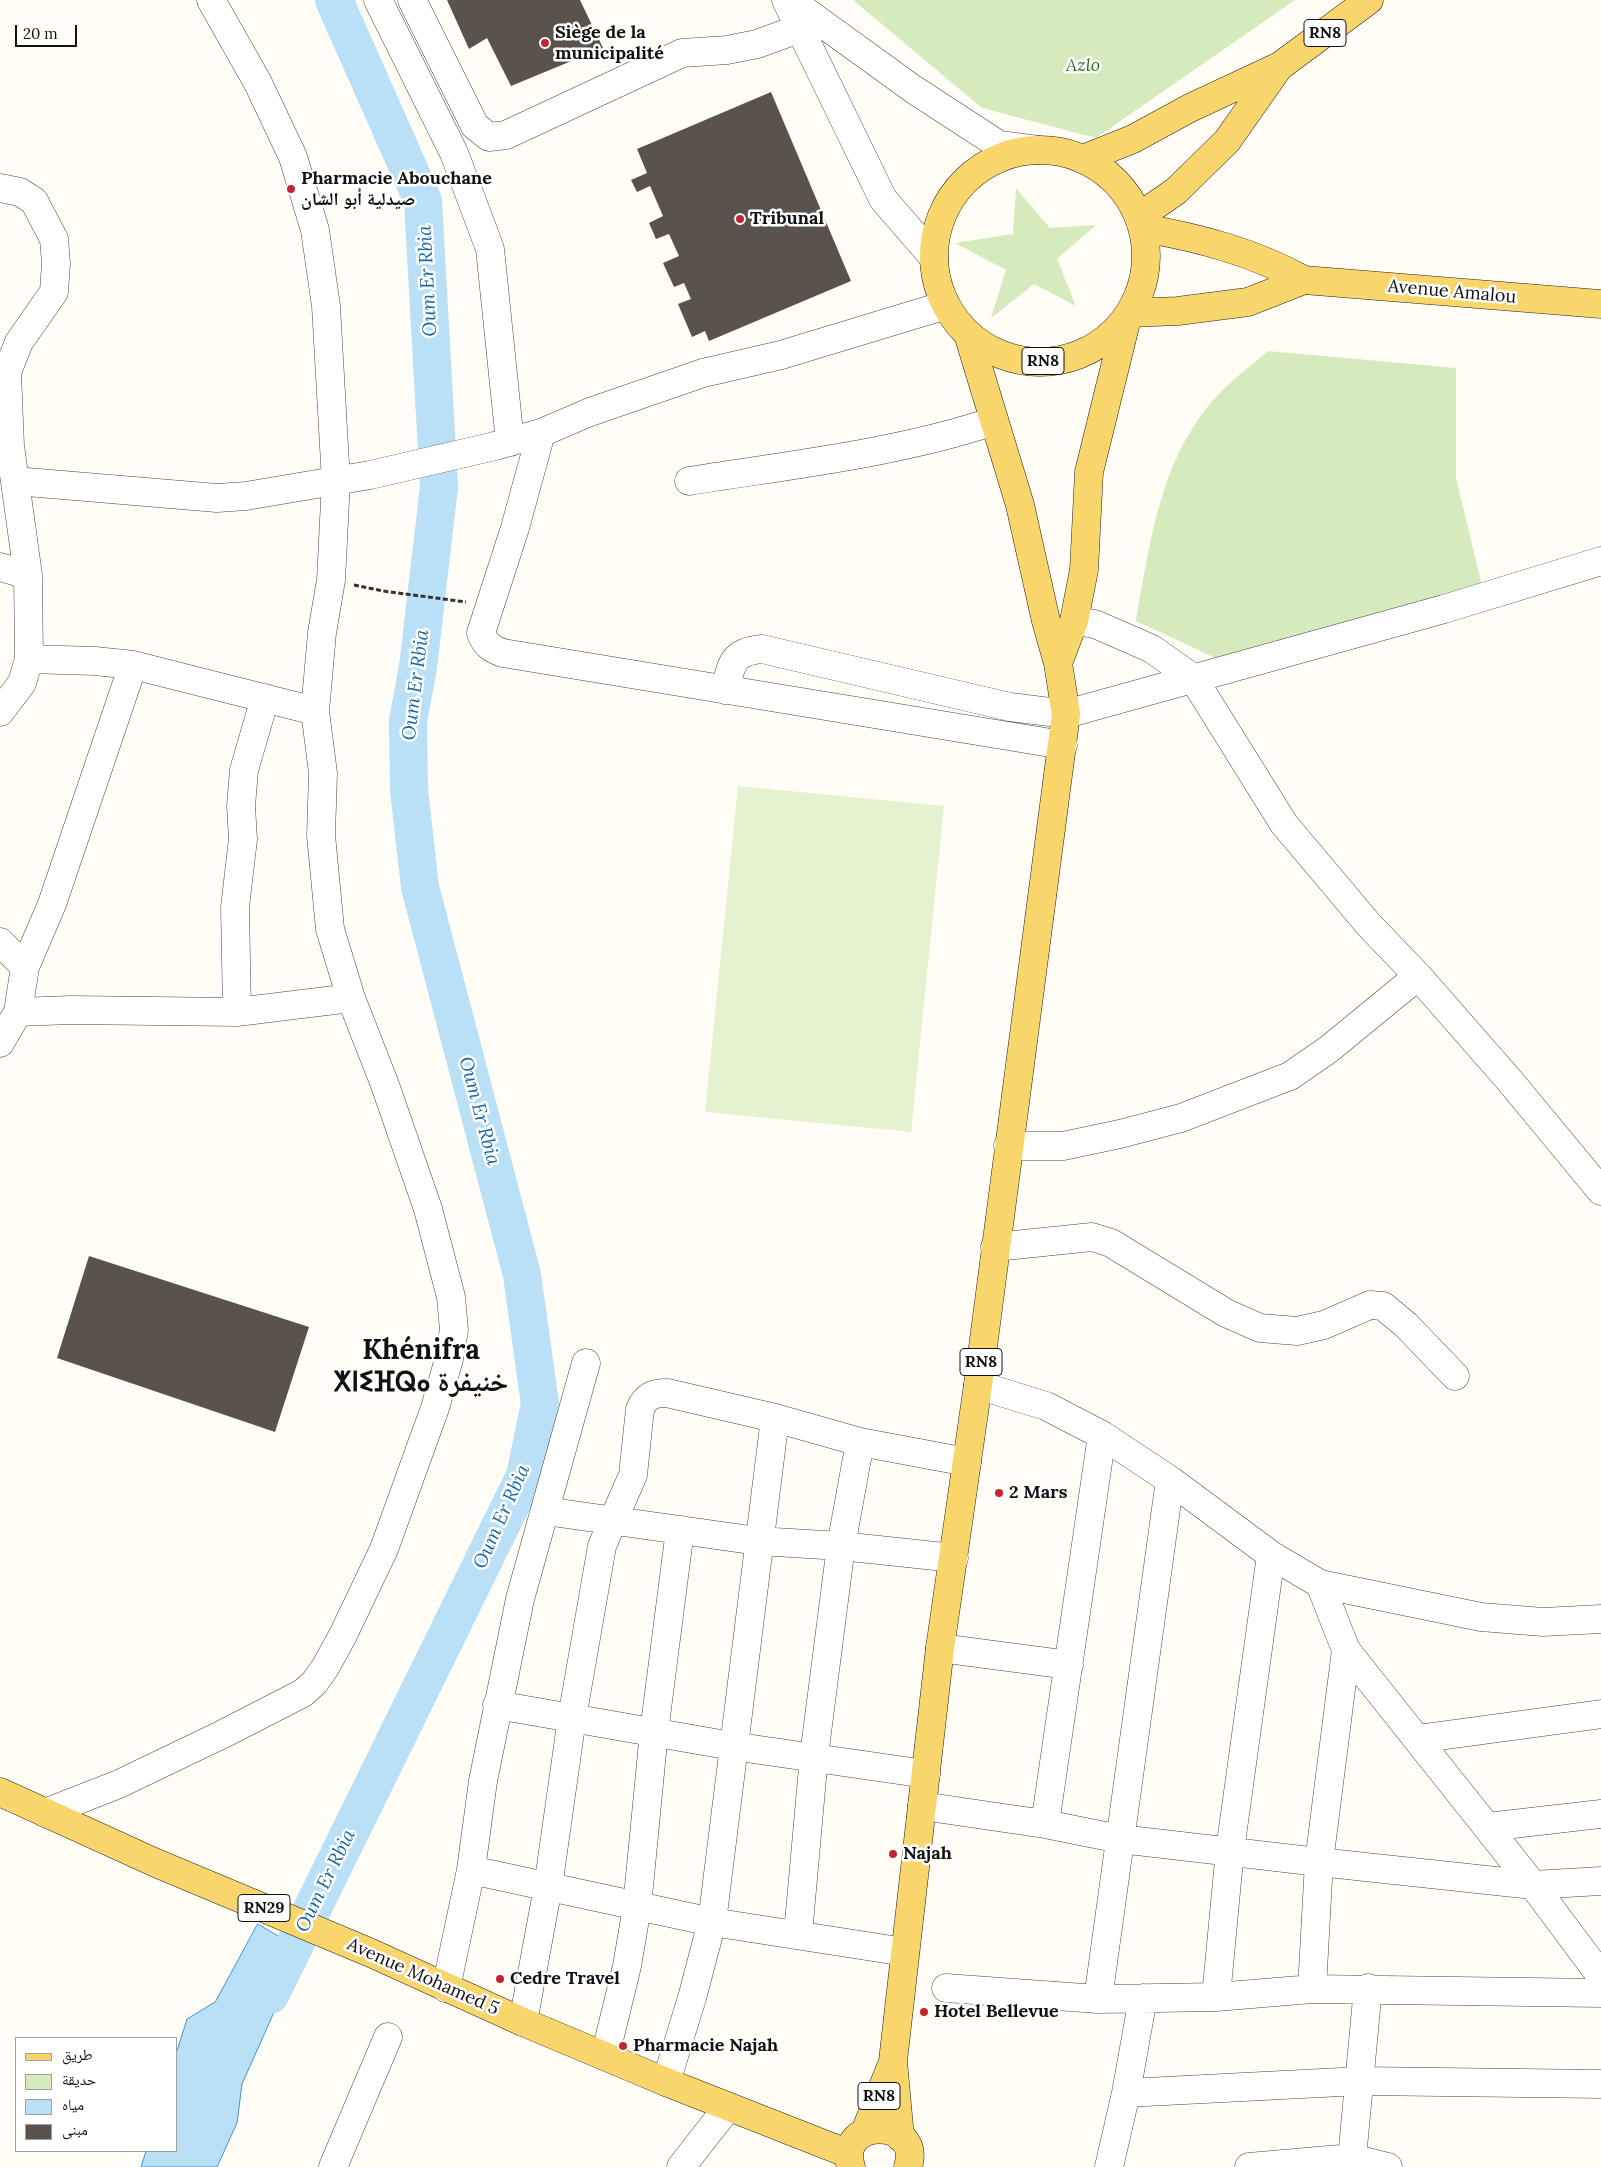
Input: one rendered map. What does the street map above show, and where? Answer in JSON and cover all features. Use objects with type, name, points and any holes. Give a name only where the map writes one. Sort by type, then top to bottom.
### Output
[{"type":"main road","name":"RN8","points":[[1083,159],[1133,140],[1190,108],[1280,66],[1369,0]]},
{"type":"main road","name":"RN8","points":[[1142,222],[1227,141],[1280,66]]},
{"type":"main road","name":"RN8","points":[[1058,663],[1074,620],[1084,570],[1089,472],[1128,316],[1146,265],[1142,222],[1126,192],[1107,173],[1083,159],[1061,152],[1038,150],[1005,156],[976,172],[953,195],[938,225],[934,258],[937,282],[946,305],[968,334],[993,351],[1021,360],[1051,362],[1080,354],[1106,339],[1128,316]]},
{"type":"main road","points":[[1142,222],[1244,252],[1276,264],[1304,280]]},
{"type":"main road","points":[[1128,316],[1248,302],[1304,280]]},
{"type":"main road","name":"Avenue Amalou","points":[[1304,280],[1601,304]]},
{"type":"main road","name":"RN8","points":[[900,2137],[893,2062],[940,1648],[978,1385],[1066,714],[1058,663],[1046,621],[1020,505],[968,334]]},
{"type":"main road","name":"Avenue Mohamed 5","points":[[0,1792],[156,1863],[372,1953],[523,2022],[728,2107],[850,2161]]},
{"type":"main road","name":"RN8","points":[[865,2132],[893,2062]]},
{"type":"main road","points":[[850,2161],[852,2145],[865,2132],[883,2128],[900,2137],[909,2153],[908,2167]]},
{"type":"street","points":[[45,1812],[119,1784],[303,1693],[326,1666],[384,1549],[435,1408],[449,1359],[454,1330],[451,1297],[428,1209],[385,1085],[351,998],[329,921],[321,836],[323,773],[315,711],[322,633],[331,580],[336,480],[326,306],[315,230],[293,157],[258,83],[210,0]]},
{"type":"street","points":[[378,0],[454,153],[490,249],[503,444]]},
{"type":"street","points":[[412,0],[475,126],[489,137],[506,135],[682,53],[727,50],[757,44],[801,28]]},
{"type":"street","points":[[788,0],[884,199],[934,258]]},
{"type":"street","points":[[788,0],[913,89],[999,145],[1038,150]]},
{"type":"street","points":[[0,188],[20,192],[34,201],[54,239],[56,262],[54,292],[19,342],[7,372],[8,418],[28,575],[29,659],[22,683],[0,712]]},
{"type":"street","points":[[15,481],[217,498],[246,496],[370,475],[503,444],[541,433],[590,412],[703,373],[781,355],[946,305]]},
{"type":"street","points":[[689,481],[824,460],[957,434],[994,421]]},
{"type":"street","points":[[541,433],[515,528],[481,633],[483,640],[492,648],[503,653],[1063,745]]},
{"type":"street","points":[[726,690],[733,662],[737,656],[751,650],[762,649],[1010,707],[1066,714],[1444,609],[1601,561]]},
{"type":"street","points":[[0,567],[28,575]]},
{"type":"street","points":[[1074,620],[1095,624],[1152,649],[1193,678],[1284,824],[1369,925],[1418,976],[1601,1191]]},
{"type":"street","points":[[29,659],[133,665],[315,711]]},
{"type":"street","points":[[0,1043],[18,1012],[25,967],[52,904],[133,665]]},
{"type":"street","points":[[237,1012],[235,907],[243,840],[241,806],[244,770],[265,698]]},
{"type":"street","points":[[0,942],[25,967]]},
{"type":"street","points":[[1008,1146],[1063,1146],[1120,1134],[1181,1118],[1290,1076],[1329,1049],[1418,976]]},
{"type":"street","points":[[18,1012],[71,1010],[237,1012],[351,998]]},
{"type":"street","points":[[996,1247],[1092,1237],[1105,1241],[1226,1313],[1260,1328],[1297,1331],[1315,1327],[1376,1304],[1383,1306],[1406,1325],[1455,1376]]},
{"type":"street","points":[[446,1988],[471,1870],[483,1781],[520,1599],[586,1363]]},
{"type":"street","points":[[978,1385],[1046,1406],[1102,1435],[1170,1480],[1270,1555],[1320,1584],[1481,1617],[1544,1622],[1601,1619]]},
{"type":"street","points":[[523,2022],[548,1887],[572,1718],[602,1546],[632,1475],[640,1409],[649,1397],[654,1393],[667,1393],[774,1418],[860,1442],[967,1462]]},
{"type":"street","points":[[666,2082],[692,1998],[712,1922],[732,1746],[774,1418]]},
{"type":"street","points":[[1045,1824],[1102,1435]]},
{"type":"street","points":[[798,1934],[814,1756],[841,1546],[860,1442]]},
{"type":"street","points":[[1098,1999],[1170,1480]]},
{"type":"street","points":[[545,1511],[758,1541],[841,1546],[954,1558]]},
{"type":"street","points":[[605,2056],[627,1966],[637,1907],[654,1732],[680,1530]]},
{"type":"street","points":[[1216,1997],[1230,1850],[1270,1555]]},
{"type":"street","points":[[1320,1584],[1346,1650],[1533,1885],[1601,1976]]},
{"type":"street","points":[[940,1648],[1068,1665]]},
{"type":"street","points":[[1312,1989],[1320,1862],[1346,1650]]},
{"type":"street","points":[[498,1705],[732,1746],[814,1756],[926,1774]]},
{"type":"street","points":[[1417,1739],[1601,1714]]},
{"type":"street","points":[[922,1806],[1045,1824],[1120,1839],[1230,1850],[1320,1862],[1533,1885],[1601,1881]]},
{"type":"street","points":[[1487,1827],[1601,1814]]},
{"type":"street","points":[[471,1870],[712,1922],[905,1952]]},
{"type":"street","points":[[946,1988],[1098,1999],[1216,1997],[1312,1989],[1368,1988],[1601,1993]]},
{"type":"street","points":[[1350,2163],[1361,2081],[1368,1988]]},
{"type":"street","points":[[1110,2167],[1126,2093],[1143,1998]]},
{"type":"street","points":[[333,2167],[388,2037]]},
{"type":"street","points":[[1126,2093],[1361,2081],[1601,2084]]},
{"type":"street","points":[[681,2167],[728,2107]]},
{"type":"street","points":[[1248,2167],[1350,2163],[1388,2167]]},
{"type":"path","points":[[331,580],[383,591],[467,602]]},
{"type":"green space","name":"Azlo","points":[[853,0],[1295,0],[1096,138],[982,108]]},
{"type":"green space","points":[[1016,188],[1050,228],[1096,225],[1057,259],[1076,306],[1034,284],[991,318],[1006,270],[955,243],[1013,234]]},
{"type":"green space","points":[[1268,351],[1456,368],[1456,478],[1483,590],[1220,660],[1136,621],[1160,503],[1182,447],[1197,421],[1216,397]]},
{"type":"green space","points":[[738,786],[944,806],[911,1132],[705,1112]]},
{"type":"water","points":[[258,1924],[283,1939],[293,1948],[299,1948],[279,2001],[242,2084],[237,2123],[217,2167],[141,2167],[146,2152],[178,2152],[178,2048],[187,2019],[215,2002]]},
{"type":"building","name":"Siège de la municipalité","points":[[447,0],[580,0],[603,48],[511,86],[487,38],[469,49]]},
{"type":"building","name":"Tribunal","points":[[771,92],[851,281],[709,341],[705,331],[692,337],[678,304],[691,299],[684,283],[674,287],[663,263],[679,256],[669,234],[656,239],[649,223],[663,216],[650,186],[637,192],[631,180],[647,173],[637,149]]},
{"type":"building","points":[[89,1256],[309,1327],[275,1432],[57,1358]]},
{"type":"waterway","name":"Oum Er Rbia","points":[[270,1995],[525,1476],[540,1404],[522,1275],[420,887],[409,790],[408,721],[418,667],[439,487],[423,201],[334,0]]},
{"type":"place","name":"Siège de la municipalité","points":[[545,43]]},
{"type":"place","name":"Pharmacie Abouchane صيدلية أبو الشان","points":[[291,189]]},
{"type":"place","name":"Tribunal","points":[[740,219]]},
{"type":"place","name":"2 Mars","points":[[999,1493]]},
{"type":"place","name":"Najah","points":[[893,1854]]},
{"type":"place","name":"Cedre Travel","points":[[500,1979]]},
{"type":"place","name":"Hotel Bellevue","points":[[924,2012]]},
{"type":"place","name":"Pharmacie Najah","points":[[623,2046]]},
{"type":"district","name":"Khénifra ⵅⵏⵉⴼⵕⴰ خنيفرة","points":[[421,1367]]}]
